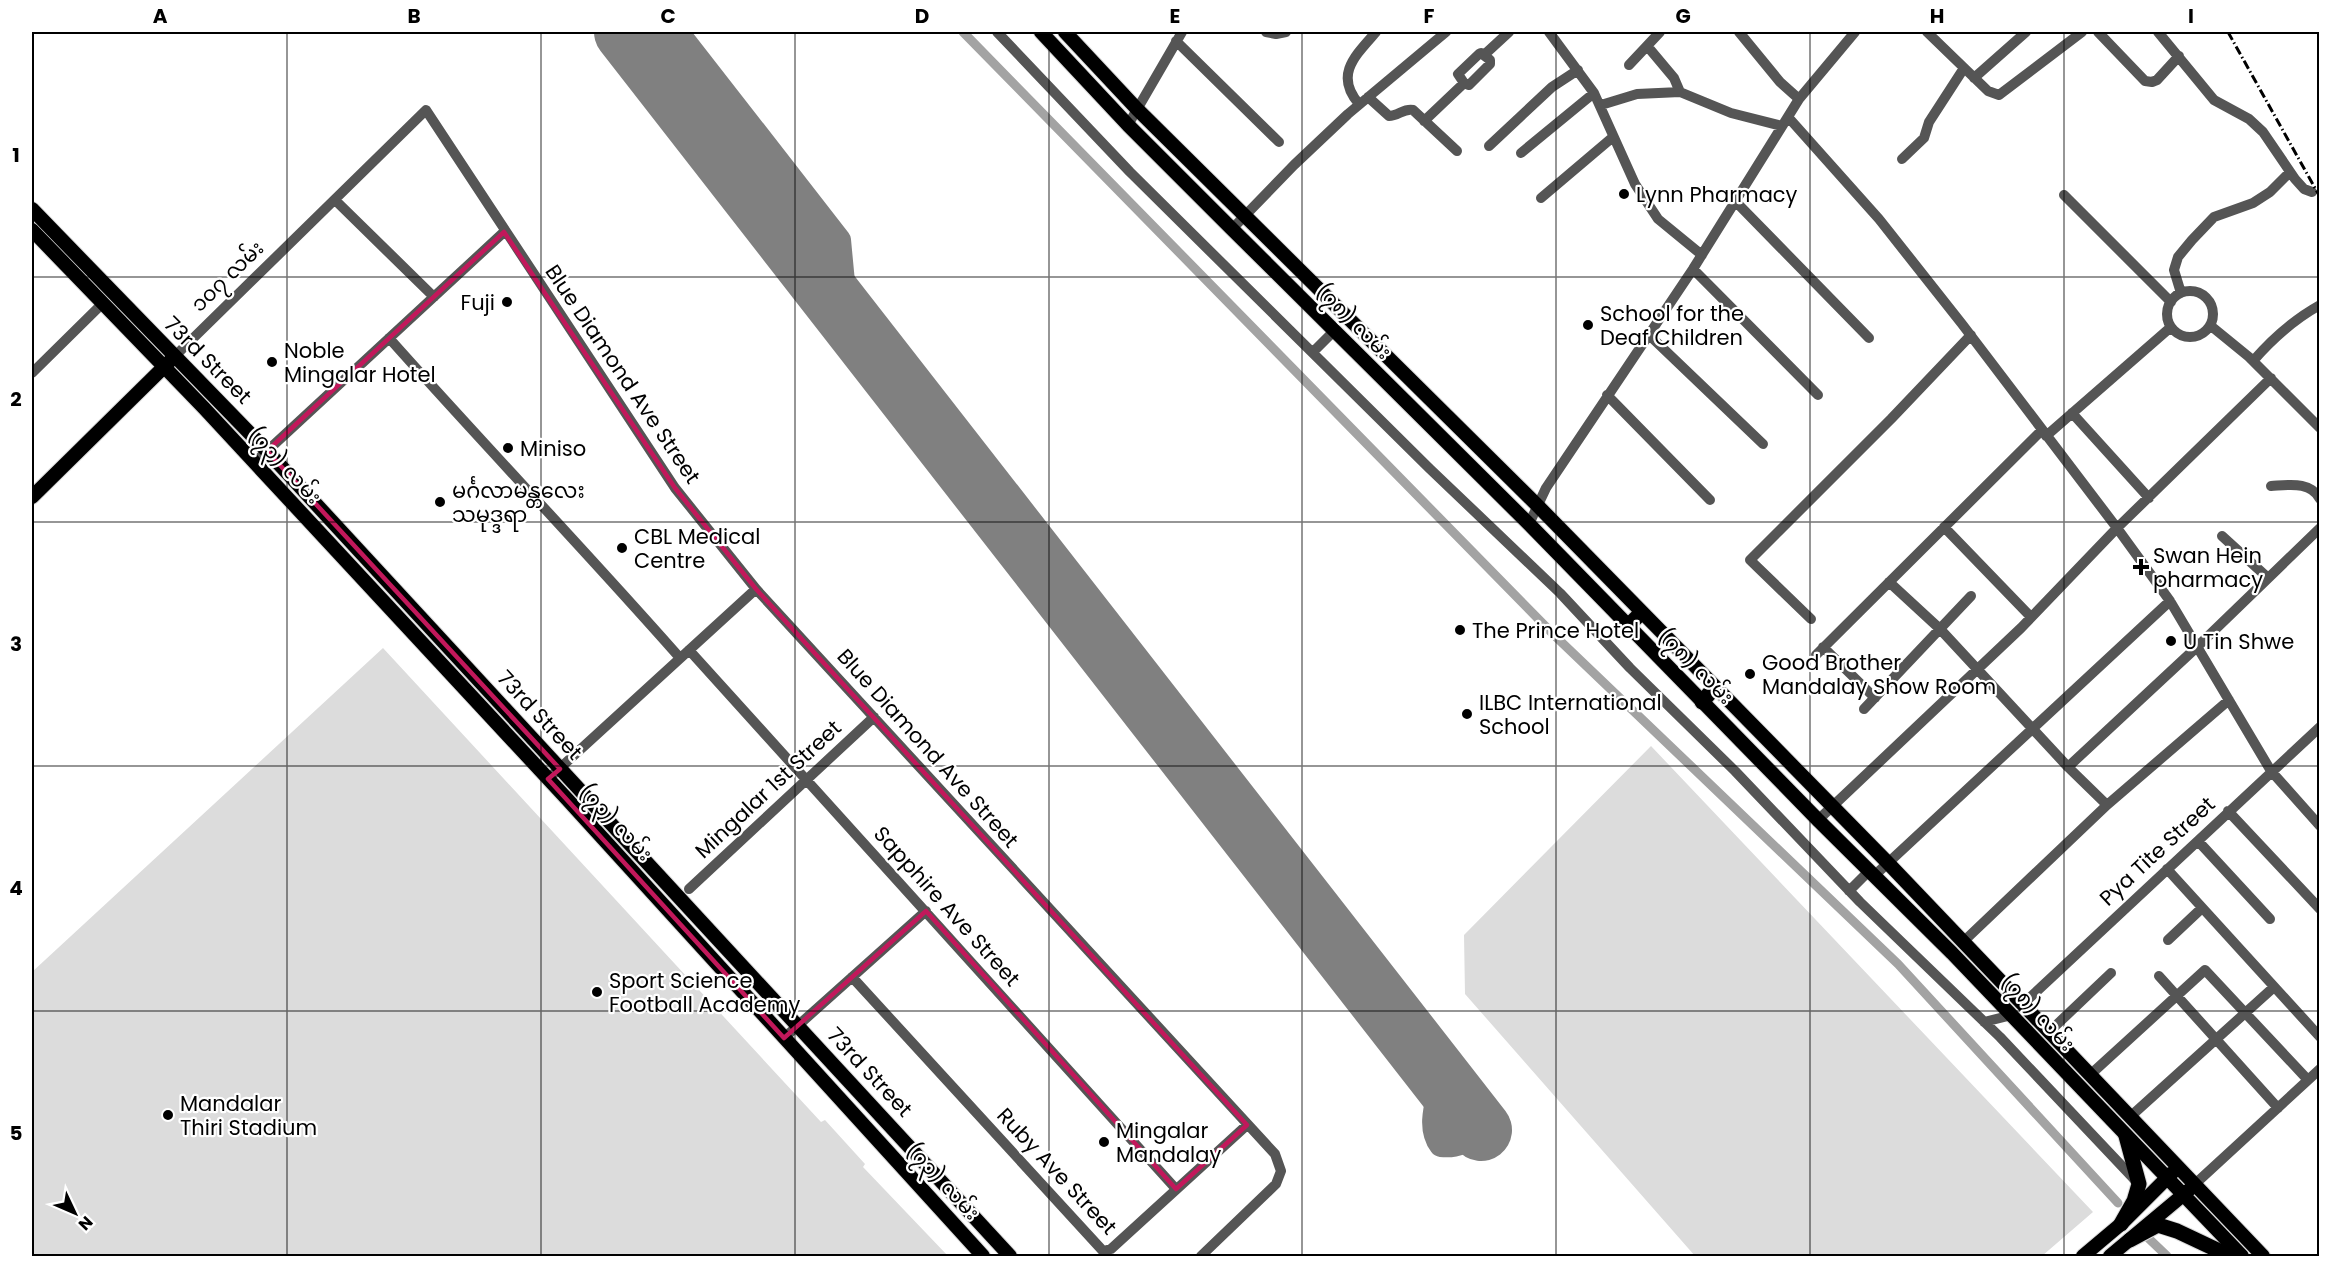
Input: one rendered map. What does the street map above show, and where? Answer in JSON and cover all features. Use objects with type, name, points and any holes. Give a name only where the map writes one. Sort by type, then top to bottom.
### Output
[{"type":"highway","points":[[1628,627],[1641,613]]},
{"type":"highway","points":[[1702,702],[1714,688]]},
{"type":"highway","points":[[2121,1224],[2134,1201],[2139,1184],[2126,1136]]},
{"type":"highway","points":[[2130,1240],[2158,1225],[2178,1231],[2230,1257]]},
{"type":"main road","name":"(၇၈) လမ်း","points":[[1041,32],[1128,125],[1529,524],[1818,820],[1873,872],[2242,1257]]},
{"type":"main road","name":"(၇၈) လမ်း","points":[[1065,32],[1137,109],[1537,505],[1888,863],[2264,1257]]},
{"type":"main road","name":"73rd Street","points":[[32,209],[267,451],[1010,1257]]},
{"type":"main road","name":"73rd Street","points":[[32,230],[164,367]]},
{"type":"main road","name":"၁၀၇ လမ်း","points":[[32,497],[175,356]]},
{"type":"main road","name":"(၇၃) လမ်း","points":[[164,367],[548,779],[983,1257]]},
{"type":"main road","points":[[2083,1257],[2121,1224],[2178,1168]]},
{"type":"main road","points":[[2110,1257],[2194,1184]]},
{"type":"street","points":[[997,32],[1130,172],[1430,469],[1560,593],[1630,668],[1735,771],[1849,891],[1984,1022],[2139,1184]]},
{"type":"street","points":[[1266,32],[1276,34],[1286,32]]},
{"type":"street","points":[[1376,32],[1356,56],[1348,74],[1350,93],[1389,116],[1408,109],[1413,110],[1457,152]]},
{"type":"street","points":[[1232,229],[1294,165],[1364,100],[1446,32]]},
{"type":"street","points":[[1424,121],[1464,83],[1467,86],[1490,64],[1490,60],[1484,55],[1509,32]]},
{"type":"street","points":[[1549,32],[1601,105],[1635,184],[1658,219],[1702,255]]},
{"type":"street","points":[[1629,65],[1660,32]]},
{"type":"street","points":[[1739,32],[1780,82],[1799,99]]},
{"type":"street","points":[[1529,524],[1537,505],[1607,395],[1694,269],[1799,99],[1855,32]]},
{"type":"street","points":[[1926,32],[1974,78],[1993,94],[1999,95],[2082,32]]},
{"type":"street","points":[[1974,78],[2026,32]]},
{"type":"street","points":[[2098,32],[2145,81],[2157,80],[2180,56]]},
{"type":"street","points":[[2158,32],[2214,100],[2249,119],[2263,132],[2290,172],[2304,189],[2312,192]]},
{"type":"street","points":[[1128,125],[1179,36],[1279,142]]},
{"type":"street","points":[[1648,46],[1674,78],[1680,92]]},
{"type":"street","points":[[1902,159],[1924,138],[1929,122],[1964,68]]},
{"type":"street","points":[[1489,146],[1545,93],[1578,70]]},
{"type":"street","points":[[1601,105],[1637,94],[1680,92],[1731,113],[1785,122],[1879,219],[1971,335],[2170,601],[2271,771],[2319,826]]},
{"type":"street","points":[[1521,153],[1594,93]]},
{"type":"street","name":"၁၀၇ လမ်း","points":[[175,356],[426,111]]},
{"type":"street","name":"Blue Diamond Ave Street","points":[[426,111],[675,488],[756,590],[1275,1154],[1281,1171],[1276,1184],[1201,1257]]},
{"type":"street","points":[[1541,198],[1613,137]]},
{"type":"street","points":[[2181,293],[2174,270],[2178,257],[2192,240],[2214,217],[2253,203],[2270,192],[2290,172]]},
{"type":"street","points":[[2064,195],[2171,302]]},
{"type":"street","points":[[335,200],[434,297]]},
{"type":"street","points":[[1736,202],[1869,338]]},
{"type":"street","points":[[254,463],[504,232]]},
{"type":"street","points":[[1694,269],[1818,395]]},
{"type":"street","points":[[2199,292],[2212,304],[2214,313],[2211,326],[2200,335],[2191,338],[2182,336],[2171,327],[2167,315],[2171,302],[2181,293],[2199,292]]},
{"type":"street","points":[[34,365],[103,303]]},
{"type":"street","points":[[2253,361],[2276,335],[2302,314],[2319,305]]},
{"type":"street","points":[[2211,326],[2253,361],[2319,428]]},
{"type":"street","points":[[1875,698],[1820,651],[1944,527],[2044,433],[2072,413],[2171,327]]},
{"type":"street","points":[[1313,352],[1334,331]]},
{"type":"street","points":[[1648,334],[1762,444]]},
{"type":"street","points":[[1811,619],[1750,560],[1971,335]]},
{"type":"street","points":[[389,338],[680,658]]},
{"type":"street","points":[[1818,820],[1978,668],[2271,378]]},
{"type":"street","points":[[1607,395],[1710,500]]},
{"type":"street","points":[[2072,413],[2149,498]]},
{"type":"street","points":[[2271,486],[2312,488],[2319,499]]},
{"type":"street","points":[[1944,527],[2031,616]]},
{"type":"street","points":[[2068,767],[2198,646],[2319,528]]},
{"type":"street","points":[[2222,536],[2267,577]]},
{"type":"street","points":[[1889,582],[1940,629],[2068,767],[2107,805]]},
{"type":"street","points":[[548,779],[756,590]]},
{"type":"street","points":[[1864,709],[1971,596]]},
{"type":"street","points":[[1849,891],[1888,863],[2170,601]]},
{"type":"street","name":"Sapphire Ave Street","points":[[689,650],[1176,1189]]},
{"type":"street","points":[[1964,942],[2107,805],[2229,700]]},
{"type":"street","name":"Mingalar 1st Street","points":[[689,888],[874,717]]},
{"type":"street","name":"Pya Tite Street","points":[[2023,1004],[2319,728]]},
{"type":"street","points":[[2228,811],[2319,909]]},
{"type":"street","points":[[2198,841],[2270,919]]},
{"type":"street","points":[[2167,869],[2319,1037]]},
{"type":"street","points":[[2168,940],[2202,908]]},
{"type":"street","points":[[784,1038],[926,911]]},
{"type":"street","points":[[2091,1074],[2205,970],[2308,1080]]},
{"type":"street","points":[[2049,1031],[2111,973]]},
{"type":"street","points":[[2159,976],[2278,1108]]},
{"type":"street","name":"Ruby Ave Street","points":[[852,977],[1101,1250],[1111,1249],[1247,1125]]},
{"type":"street","points":[[2131,1116],[2274,987]]},
{"type":"street","points":[[1984,1022],[2012,1016]]},
{"type":"street","points":[[2194,1184],[2319,1069]]},
{"type":"highlighted area","points":[[504,232],[675,488],[756,589],[1247,1125],[1176,1189],[926,911],[784,1038],[548,779],[560,769],[267,451]]},
{"type":"shaded area","points":[[383,648],[821,1122],[825,1120],[865,1164],[863,1167],[948,1256],[32,1256],[32,972]]},
{"type":"shaded area","points":[[1651,746],[2093,1212],[2042,1256],[1695,1256],[1465,994],[1464,935]]},
{"type":"waterway","points":[[963,32],[1555,636],[1898,964],[2118,1203]]},
{"type":"waterway","points":[[2144,1234],[2167,1256]]},
{"type":"taxiway","points":[[677,32],[839,240],[846,314]]},
{"type":"taxiway","points":[[1442,1079],[1434,1122],[1441,1145],[1458,1144],[1481,1130]]},
{"type":"runway","points":[[625,32],[1481,1130]]},
{"type":"railway","points":[[2228,32],[2320,197]]},
{"type":"place","name":"Lynn Pharmacy","points":[[1624,194]]},
{"type":"place","name":"Fuji","points":[[507,302]]},
{"type":"place","name":"School for the Deaf Children","points":[[1588,325]]},
{"type":"place","name":"Noble Mingalar Hotel","points":[[272,362]]},
{"type":"place","name":"Miniso","points":[[508,448]]},
{"type":"place","name":"မင်္ဂလာမန္တလေး သမုဒ္ဒရာ","points":[[440,502]]},
{"type":"place","name":"CBL Medical Centre","points":[[622,548]]},
{"type":"place","name":"Swan Hein pharmacy","points":[[2141,567]]},
{"type":"place","name":"The Prince Hotel","points":[[1460,630]]},
{"type":"place","name":"U Tin Shwe","points":[[2171,641]]},
{"type":"place","name":"Good Brother Mandalay Show Room","points":[[1750,674]]},
{"type":"place","name":"ILBC International School","points":[[1467,714]]},
{"type":"place","name":"Sport Science Football Academy","points":[[597,992]]},
{"type":"place","name":"Mandalar Thiri Stadium","points":[[168,1115]]},
{"type":"place","name":"Mingalar Mandalay","points":[[1104,1142]]}]
